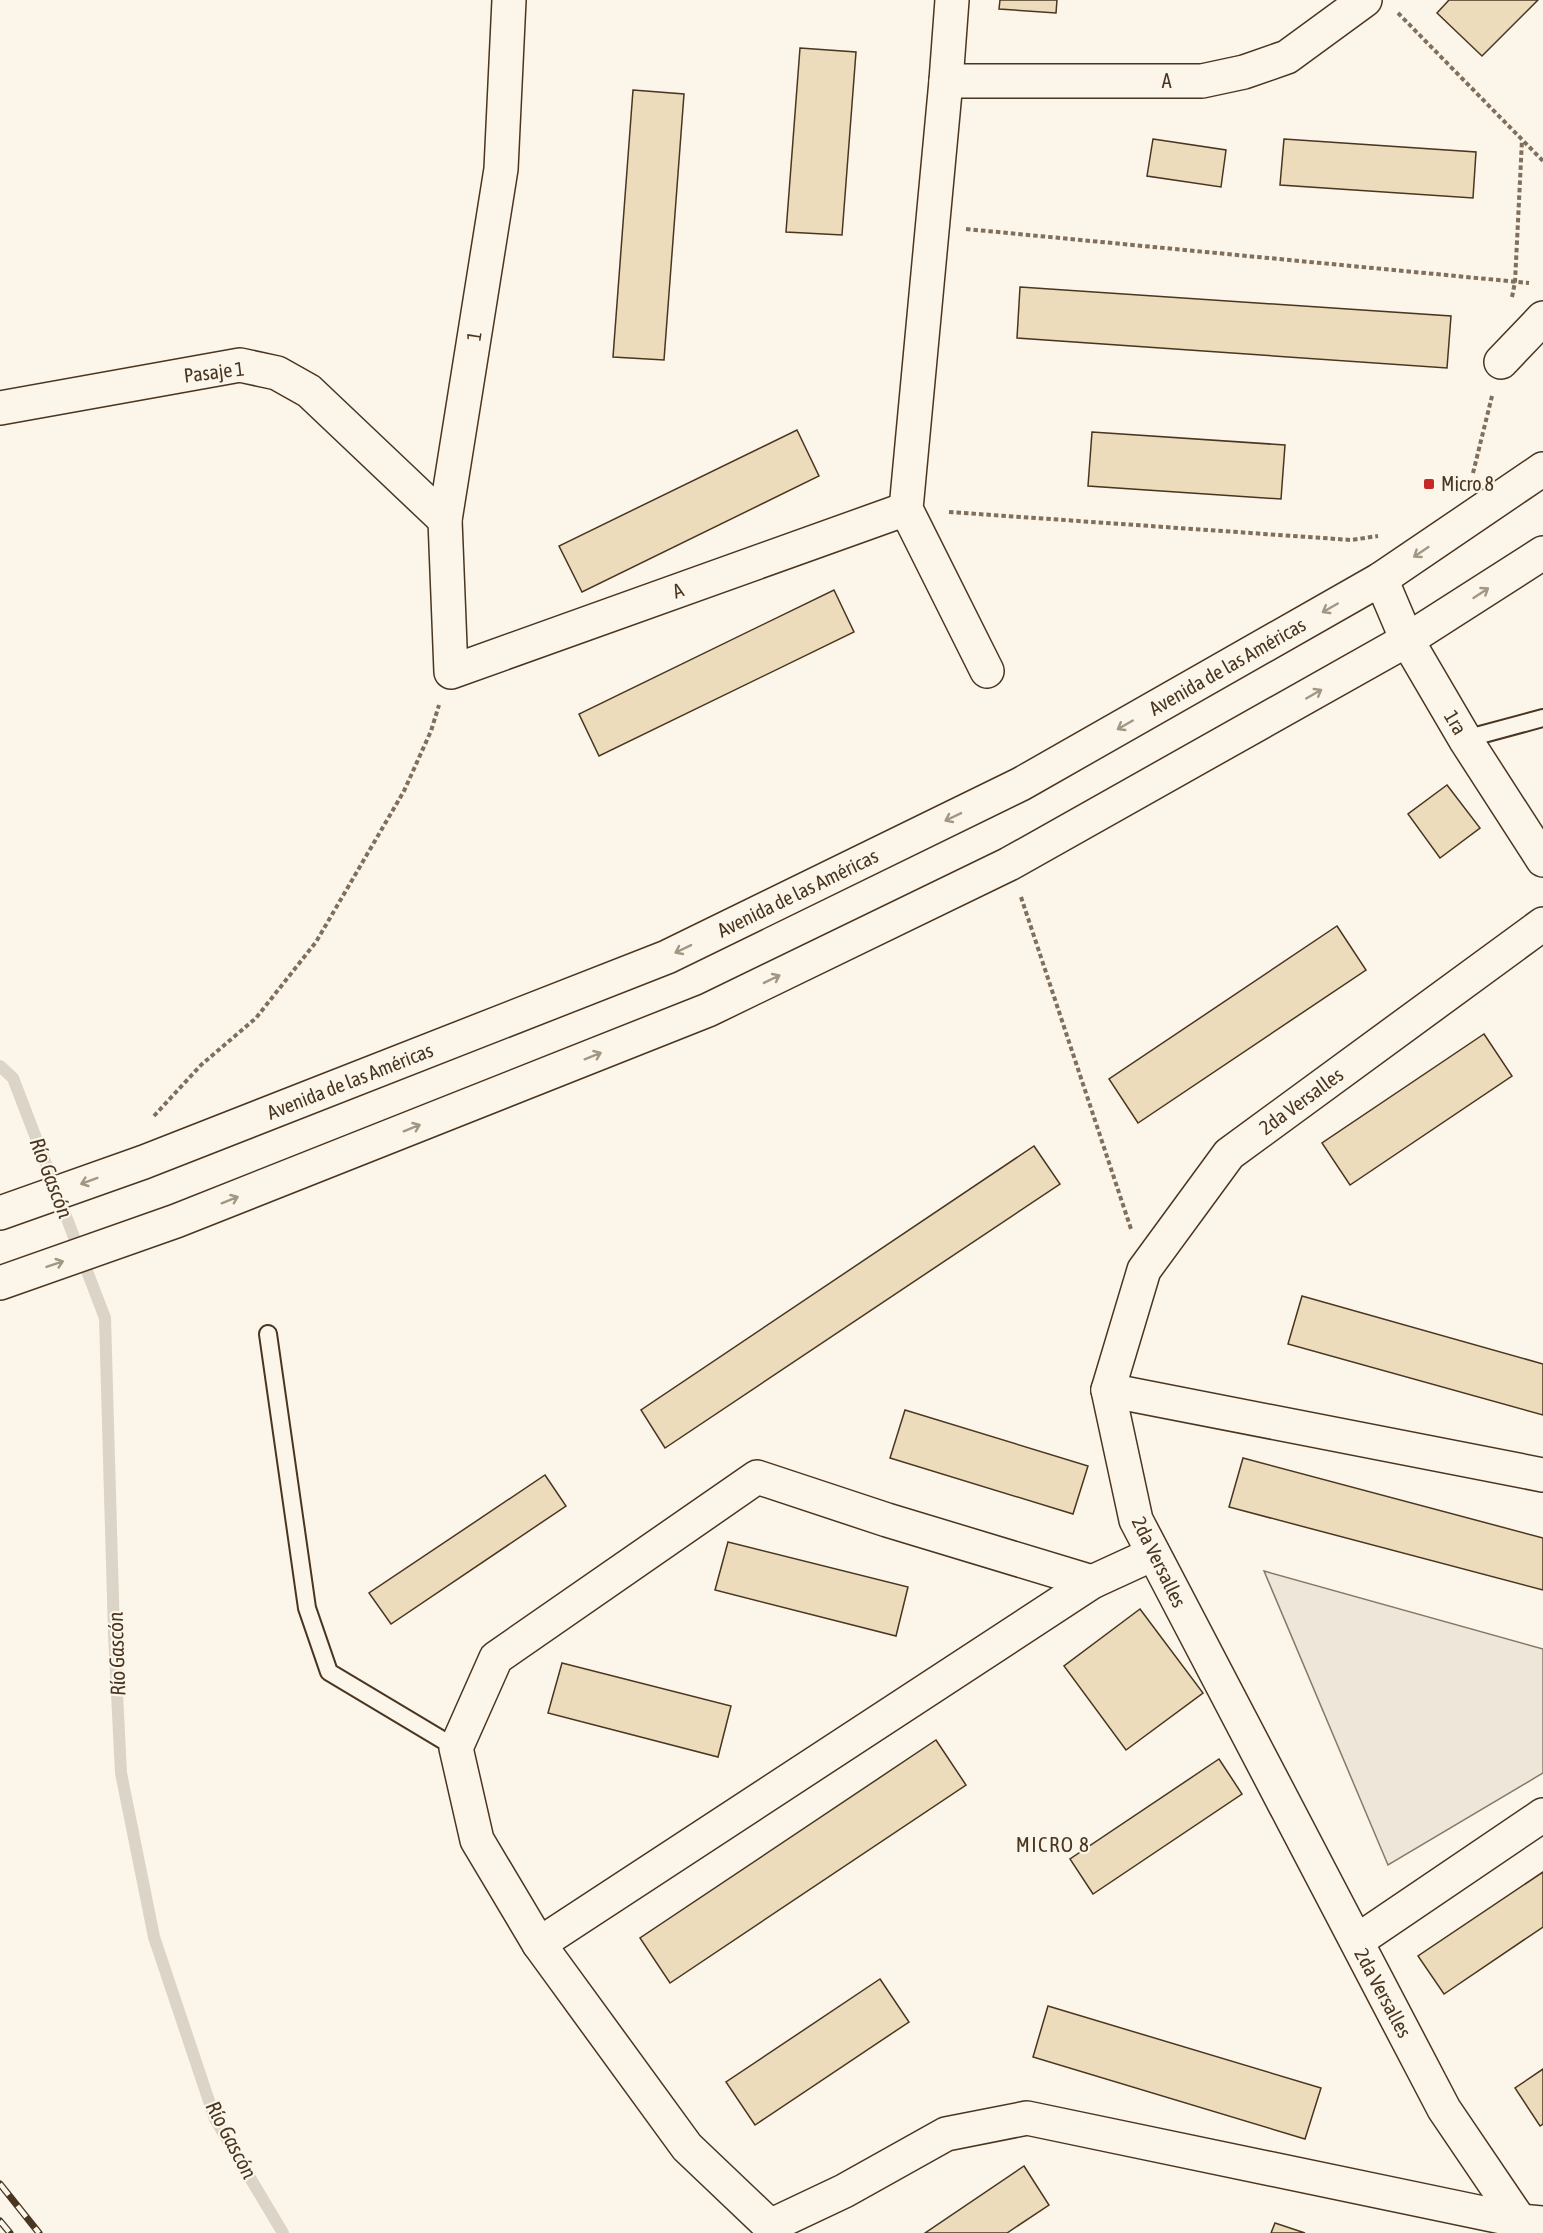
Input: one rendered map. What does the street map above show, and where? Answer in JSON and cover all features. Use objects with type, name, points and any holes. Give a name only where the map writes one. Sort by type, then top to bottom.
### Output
[{"type":"street","name":"1","points":[[450,672],[445,520],[501,169],[509,0]]},
{"type":"street","points":[[951,0],[946,81],[906,509],[987,671]]},
{"type":"street","name":"A","points":[[946,81],[1202,81],[1244,72],[1287,57],[1379,4]]},
{"type":"street","points":[[1501,362],[1543,318]]},
{"type":"street","name":"Pasaje 1","points":[[0,408],[240,365],[277,373],[309,391],[445,520]]},
{"type":"street","name":"Avenida de las Américas","points":[[0,1213],[144,1162],[667,957],[1021,784],[1381,579],[1543,469]]},
{"type":"street","name":"A","points":[[450,672],[906,509]]},
{"type":"street","points":[[0,1283],[176,1221],[708,1010],[1009,864],[1407,640],[1543,553]]},
{"type":"street","name":"1ra","points":[[1381,579],[1407,640],[1465,739],[1543,860]]},
{"type":"street","name":"2da Versalles","points":[[1531,2226],[1444,2109],[1153,1554],[1136,1520],[1108,1390],[1144,1269],[1229,1154],[1543,924]]},
{"type":"street","points":[[1108,1390],[1543,1475]]},
{"type":"street","points":[[1092,1582],[887,1520],[757,1477],[496,1658],[456,1748],[477,1840],[539,1944],[687,2147],[773,2229],[946,2134],[1027,2118],[1531,2226]]},
{"type":"street","points":[[539,1944],[1092,1582],[1153,1554]]},
{"type":"street","points":[[1357,1941],[1543,1815]]},
{"type":"lane","points":[[1465,739],[1543,718]]},
{"type":"lane","points":[[268,1334],[307,1608],[329,1672],[456,1748]]},
{"type":"path","points":[[1379,4],[1543,161]]},
{"type":"path","points":[[933,225],[1534,284]]},
{"type":"path","points":[[906,509],[1351,540],[1384,536]]},
{"type":"path","points":[[154,1116],[201,1065],[256,1018],[316,942],[404,790],[431,731],[450,672]]},
{"type":"path","points":[[1009,864],[1144,1269]]},
{"type":"shaded area","points":[[1264,1571],[1543,1649],[1543,1773],[1388,1865]]},
{"type":"building","points":[[1000,0],[1057,0],[1056,13],[999,9]]},
{"type":"building","points":[[1449,0],[1538,0],[1482,56],[1437,13]]},
{"type":"building","points":[[800,48],[856,52],[842,235],[786,232]]},
{"type":"building","points":[[633,90],[684,94],[664,360],[613,357]]},
{"type":"building","points":[[1153,139],[1226,150],[1221,187],[1147,176]]},
{"type":"building","points":[[1284,139],[1476,152],[1473,198],[1280,185]]},
{"type":"building","points":[[1020,287],[1451,316],[1447,368],[1017,338]]},
{"type":"building","points":[[797,430],[819,476],[582,592],[559,546]]},
{"type":"building","points":[[1092,432],[1285,445],[1281,499],[1088,486]]},
{"type":"building","points":[[834,590],[854,632],[599,756],[579,714]]},
{"type":"building","points":[[1447,785],[1480,828],[1440,858],[1408,814]]},
{"type":"building","points":[[1337,926],[1366,970],[1138,1123],[1109,1079]]},
{"type":"building","points":[[1484,1034],[1512,1076],[1350,1185],[1322,1143]]},
{"type":"building","points":[[1034,1146],[1060,1184],[665,1448],[641,1410]]},
{"type":"building","points":[[1302,1296],[1543,1364],[1543,1415],[1288,1344]]},
{"type":"building","points":[[905,1410],[1088,1466],[1073,1514],[890,1458]]},
{"type":"building","points":[[1243,1458],[1543,1538],[1543,1590],[1229,1507]]},
{"type":"building","points":[[545,1475],[566,1506],[391,1624],[369,1593]]},
{"type":"building","points":[[728,1542],[908,1587],[896,1636],[715,1590]]},
{"type":"building","points":[[1140,1609],[1203,1693],[1126,1750],[1064,1666]]},
{"type":"building","points":[[562,1663],[731,1706],[718,1757],[548,1713]]},
{"type":"building","points":[[936,1740],[966,1785],[670,1983],[640,1938]]},
{"type":"building","points":[[1219,1759],[1242,1794],[1093,1894],[1070,1859]]},
{"type":"building","points":[[1543,1872],[1543,1927],[1444,1994],[1418,1956]]},
{"type":"building","points":[[880,1979],[909,2022],[755,2125],[726,2082]]},
{"type":"building","points":[[1048,2006],[1321,2088],[1305,2139],[1033,2057]]},
{"type":"building","points":[[1543,2069],[1543,2124],[1540,2126],[1515,2088]]},
{"type":"building","points":[[1024,2166],[1049,2205],[1007,2233],[925,2233]]},
{"type":"building","points":[[1275,2223],[1305,2233],[1271,2233]]},
{"type":"waterway","name":"Río Gascón","points":[[0,1066],[13,1078],[105,1318],[114,1634],[121,1773],[154,1937],[215,2119],[283,2233]]},
{"type":"railway","points":[[0,2184],[39,2233]]},
{"type":"railway","points":[[0,2221],[10,2233]]},
{"type":"place","name":"Micro 8","points":[[1429,484]]},
{"type":"district","name":"MICRO 8","points":[[1053,1845]]}]
